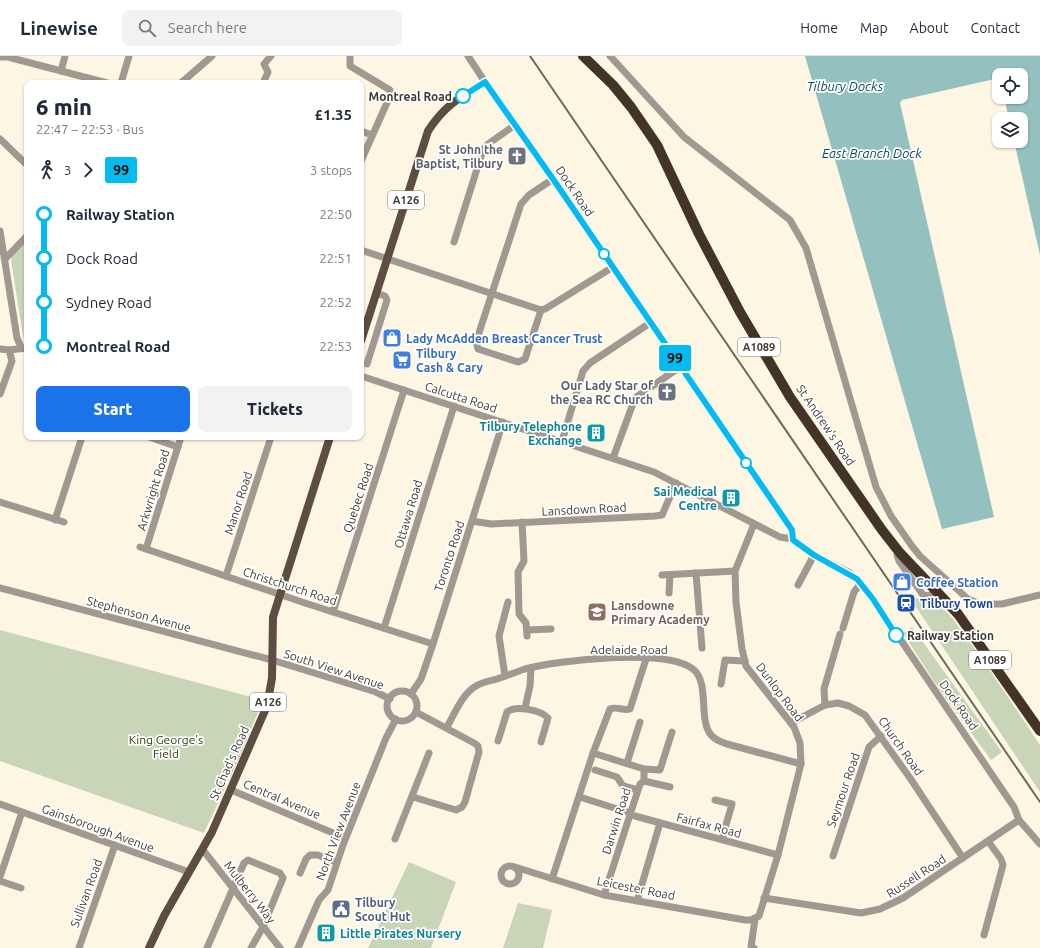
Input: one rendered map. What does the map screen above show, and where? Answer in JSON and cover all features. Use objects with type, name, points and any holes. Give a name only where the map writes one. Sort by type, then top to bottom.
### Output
[{"type":"highway","name":"St Andrew's Road","points":[[583,56],[613,85],[631,107],[657,145],[699,234],[763,354],[790,398],[882,530],[900,553],[958,614],[1040,731]]},
{"type":"main road","name":"Dock Road","points":[[485,82],[553,179]]},
{"type":"main road","name":"A126","points":[[364,331],[428,131],[440,114],[452,103],[485,82]]},
{"type":"main road","name":"St Chad's Road","points":[[149,948],[164,916],[203,850],[231,790],[267,706],[270,690],[274,617],[329,440]]},
{"type":"street","points":[[61,71],[65,56]]},
{"type":"street","points":[[122,80],[129,56]]},
{"type":"street","points":[[184,80],[212,56]]},
{"type":"street","points":[[264,80],[268,72],[264,64],[271,56]]},
{"type":"street","points":[[350,56],[350,66],[390,90],[390,96],[364,154]]},
{"type":"street","name":"Dock Road","points":[[468,56],[485,82]]},
{"type":"street","points":[[610,56],[684,137],[777,209],[790,220],[799,234],[806,248],[876,487],[891,516],[912,546],[933,568],[973,602],[1002,604],[1040,596]]},
{"type":"street","points":[[0,58],[8,57],[96,80]]},
{"type":"street","points":[[454,242],[482,150],[515,125]]},
{"type":"street","points":[[364,132],[372,135]]},
{"type":"street","points":[[0,139],[24,162]]},
{"type":"street","points":[[541,310],[525,359],[518,362],[478,349],[476,342],[521,204],[529,195],[553,179]]},
{"type":"street","name":"Dock Road","points":[[553,179],[792,530],[793,540]]},
{"type":"street","points":[[0,231],[2,258],[17,338],[24,348],[9,350],[0,349]]},
{"type":"street","points":[[2,258],[24,239]]},
{"type":"street","points":[[364,251],[541,310],[546,310],[612,267]]},
{"type":"street","points":[[367,364],[387,300],[385,296],[376,293]]},
{"type":"street","points":[[562,442],[583,371],[590,363],[650,323]]},
{"type":"street","points":[[0,394],[12,361],[9,350]]},
{"type":"street","points":[[613,458],[635,398],[680,367]]},
{"type":"street","name":"Calcutta Road","points":[[364,377],[654,472],[780,537],[793,540],[814,555],[859,581]]},
{"type":"street","name":"Quebec Road","points":[[333,612],[404,390]]},
{"type":"street","name":"Ottawa Road","points":[[384,628],[454,406]]},
{"type":"street","name":"Toronto Road","points":[[410,694],[421,679],[433,644],[503,422]]},
{"type":"street","points":[[55,520],[81,440]]},
{"type":"street","points":[[158,440],[178,447]]},
{"type":"street","name":"Arkwright Road","points":[[143,548],[180,440]]},
{"type":"street","name":"Manor Road","points":[[226,576],[270,440]]},
{"type":"street","name":"Lansdown Road","points":[[472,521],[491,524],[662,515],[676,483]]},
{"type":"street","points":[[0,502],[64,522]]},
{"type":"street","points":[[522,522],[524,560],[518,572],[519,614],[526,622],[527,633],[551,629]]},
{"type":"street","name":"Dunlop Road","points":[[754,524],[735,571],[736,602],[746,666],[791,723],[800,743],[801,764],[778,855],[759,916],[755,919],[751,946],[754,948]]},
{"type":"street","name":"Christchurch Road","points":[[143,548],[433,644]]},
{"type":"street","points":[[798,585],[814,555]]},
{"type":"street","points":[[662,575],[735,571]]},
{"type":"street","points":[[696,573],[702,648]]},
{"type":"street","points":[[669,593],[670,575]]},
{"type":"street","points":[[791,723],[825,704],[824,689],[854,592],[859,581]]},
{"type":"street","name":"Dock Road","points":[[859,581],[1014,807],[1019,820],[1040,844]]},
{"type":"street","name":"Stephenson Avenue","points":[[0,588],[272,660]]},
{"type":"street","points":[[505,676],[499,636],[508,602]]},
{"type":"street","points":[[552,879],[593,752],[610,709],[615,707],[625,710],[630,709],[646,659]]},
{"type":"street","name":"South View Avenue","points":[[272,660],[376,692],[390,699]]},
{"type":"street","name":"Adelaide Road","points":[[447,727],[466,693],[477,685],[531,668],[581,660],[670,660],[683,664],[694,670],[699,678],[702,689],[707,728],[716,739],[727,744],[801,764]]},
{"type":"street","points":[[721,684],[725,660],[745,660]]},
{"type":"street","points":[[525,708],[530,686],[531,668]]},
{"type":"street","points":[[401,692],[410,694],[416,702],[416,712],[411,718],[406,720],[396,719],[389,712],[388,707],[390,699],[396,693],[401,692]]},
{"type":"street","name":"Church Road","points":[[825,704],[838,703],[858,710],[871,721],[963,858]]},
{"type":"street","points":[[498,741],[507,712],[511,709],[525,708],[541,713],[548,718],[541,742]]},
{"type":"street","points":[[413,797],[456,810],[462,807],[466,802],[479,752],[478,746],[447,727],[416,712]]},
{"type":"street","name":"North View Avenue","points":[[298,948],[319,900],[328,890],[345,838],[386,738],[396,719]]},
{"type":"street","points":[[627,763],[640,722]]},
{"type":"street","points":[[593,752],[644,769],[660,770],[672,732]]},
{"type":"street","name":"Seymour Road","points":[[833,856],[869,747],[881,736]]},
{"type":"street","points":[[396,839],[430,753]]},
{"type":"street","points":[[644,769],[644,781]]},
{"type":"street","points":[[595,770],[617,777],[623,786],[638,790]]},
{"type":"street","name":"Darwin Road","points":[[604,895],[632,815],[640,784],[644,781],[670,787]]},
{"type":"street","name":"Central Avenue","points":[[231,790],[345,838]]},
{"type":"street","name":"Fairfax Road","points":[[583,798],[632,815],[778,855]]},
{"type":"street","points":[[715,800],[732,804],[722,839]]},
{"type":"street","name":"Gainsborough Avenue","points":[[0,804],[189,872]]},
{"type":"street","points":[[0,877],[22,812]]},
{"type":"street","name":"Russell Road","points":[[764,898],[861,913],[889,906],[1019,820]]},
{"type":"street","points":[[637,900],[660,823]]},
{"type":"street","points":[[984,935],[1002,865],[1001,859],[988,841]]},
{"type":"street","name":"Sullivan Road","points":[[79,948],[115,845]]},
{"type":"street","name":"Mulberry Way","points":[[203,850],[234,887],[280,948]]},
{"type":"street","points":[[300,873],[306,859],[310,855],[318,855],[336,862]]},
{"type":"street","points":[[207,948],[246,860],[251,860],[282,876],[282,880],[263,927],[251,948]]},
{"type":"street","name":"Leicester Road","points":[[516,867],[604,895],[745,920],[755,919]]},
{"type":"street","points":[[0,881],[21,888]]},
{"type":"green space","points":[[24,243],[24,338],[11,260],[13,254]]},
{"type":"green space","points":[[917,598],[935,600],[953,619],[983,660],[1040,745],[1040,792],[912,601]]},
{"type":"green space","points":[[912,627],[1002,752],[991,760],[937,686],[903,633]]},
{"type":"green space","name":"King George's Field","points":[[0,630],[263,700],[240,756],[204,833],[0,761]]},
{"type":"green space","points":[[409,862],[456,882],[431,948],[368,948]]},
{"type":"green space","points":[[518,903],[552,910],[543,948],[503,948]]},
{"type":"water","name":"East Branch Dock","points":[[805,56],[1040,56],[1040,255],[1016,148],[1028,148],[1028,112],[1007,112],[1006,104],[1028,104],[1028,68],[992,68],[992,80],[902,100],[900,103],[994,517],[942,529]]},
{"type":"railway","points":[[530,56],[1040,802]]},
{"type":"bus line","name":"99","points":[[463,96],[485,82],[553,179],[792,530],[793,540],[814,555],[850,573],[857,579],[873,599],[896,635]]},
{"type":"place","name":"Montreal Road","points":[[463,96]]},
{"type":"place","name":"St John the Baptist, Tilbury","points":[[517,156]]},
{"type":"place","name":"Lady McAdden Breast Cancer Trust","points":[[392,338]]},
{"type":"place","name":"Tilbury Cash & Cary","points":[[402,360]]},
{"type":"place","name":"Our Lady Star of the Sea RC Church","points":[[667,392]]},
{"type":"place","name":"Tilbury Telephone Exchange","points":[[596,433]]},
{"type":"place","name":"Sai Medical Centre","points":[[731,498]]},
{"type":"place","name":"Coffee Station","points":[[902,582]]},
{"type":"place","name":"Tilbury Town","points":[[906,603]]},
{"type":"place","name":"Lansdowne Primary Academy","points":[[597,612]]},
{"type":"place","name":"Railway Station","points":[[896,635]]},
{"type":"place","name":"Tilbury Scout Hut","points":[[341,909]]},
{"type":"place","name":"Little Pirates Nursery","points":[[326,933]]},
{"type":"water label","name":"Tilbury Docks","points":[[845,86]]}]
